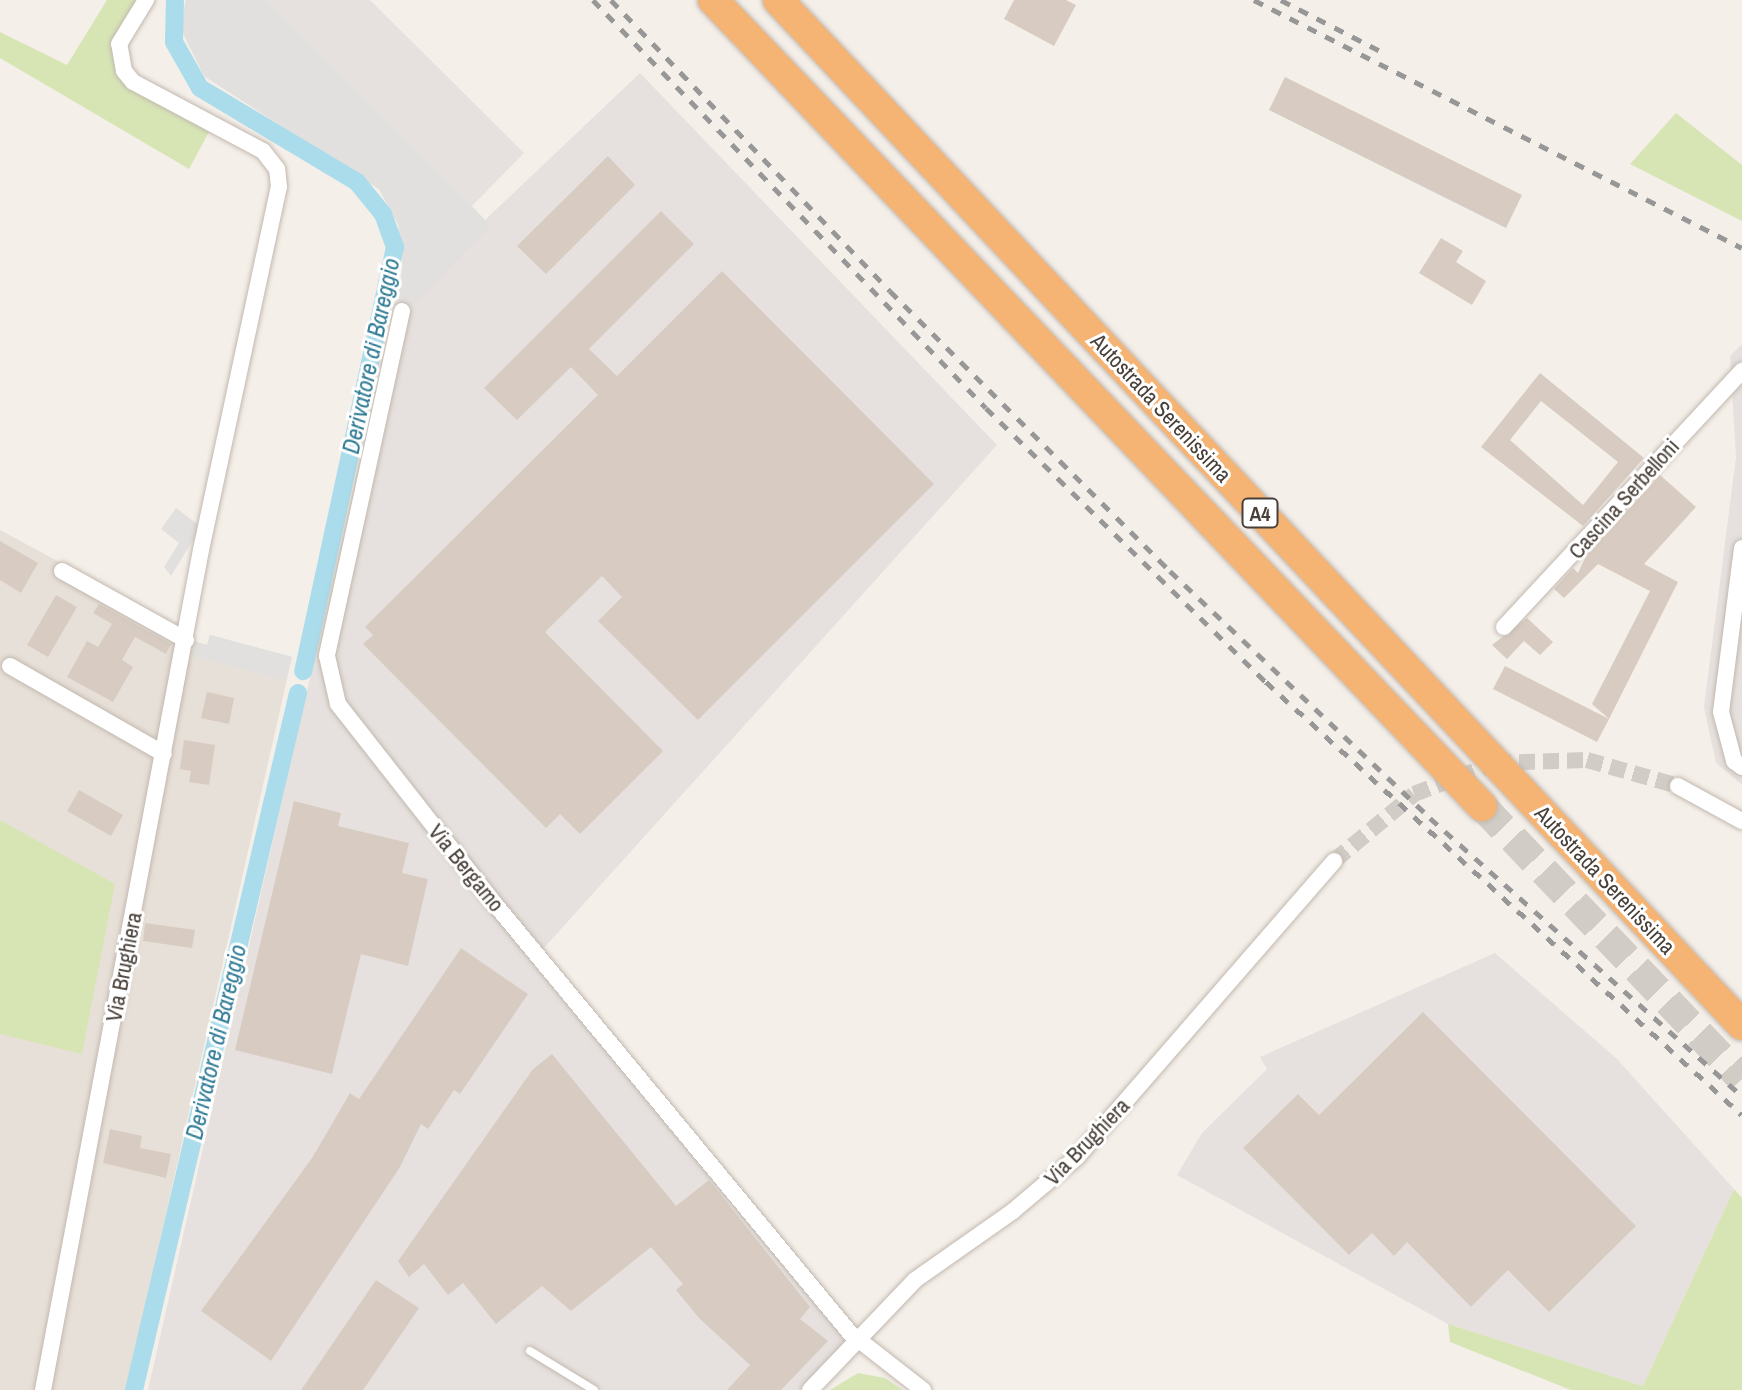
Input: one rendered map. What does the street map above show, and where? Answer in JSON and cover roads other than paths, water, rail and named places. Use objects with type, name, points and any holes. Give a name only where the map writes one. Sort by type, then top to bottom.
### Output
[{"type":"highway","name":"Autostrada Serenissima","points":[[713,0],[1482,806]]},
{"type":"highway","name":"Autostrada Serenissima","points":[[778,0],[1742,1025]]},
{"type":"street","name":"Via Brughiera","points":[[43,1390],[203,543],[279,177],[263,151],[133,82],[124,71],[119,44],[146,0]]},
{"type":"street","name":"Via Bergamo","points":[[402,311],[327,656],[338,704],[494,903],[856,1339],[923,1390]]},
{"type":"street","name":"Cascina Serbelloni","points":[[1504,627],[1742,371]]},
{"type":"street","points":[[1742,548],[1721,712],[1734,761],[1742,767]]},
{"type":"street","points":[[62,571],[186,640]]},
{"type":"street","points":[[10,666],[164,754]]},
{"type":"street","points":[[1678,786],[1742,821]]},
{"type":"street","name":"Via Brughiera","points":[[810,1390],[915,1280],[1013,1211],[1077,1157],[1334,861]]},
{"type":"lane","points":[[530,1351],[594,1390]]},
{"type":"waterway","name":"Derivatore di Bareggio","points":[[175,0],[174,42],[200,88],[357,182],[383,214],[395,247],[303,671]]},
{"type":"waterway","name":"Derivatore di Bareggio","points":[[134,1390],[298,693]]},
{"type":"tunnel","points":[[1334,861],[1414,794],[1495,763],[1587,760],[1678,786]]},
{"type":"tunnel","points":[[1482,806],[1742,1079]]},
{"type":"railway","points":[[593,0],[986,408],[1266,682],[1742,1115]]},
{"type":"railway","points":[[611,0],[890,291],[1170,571],[1430,818],[1742,1096]]},
{"type":"railway","points":[[1254,0],[1742,248]]},
{"type":"railway","points":[[1281,0],[1384,53]]}]
